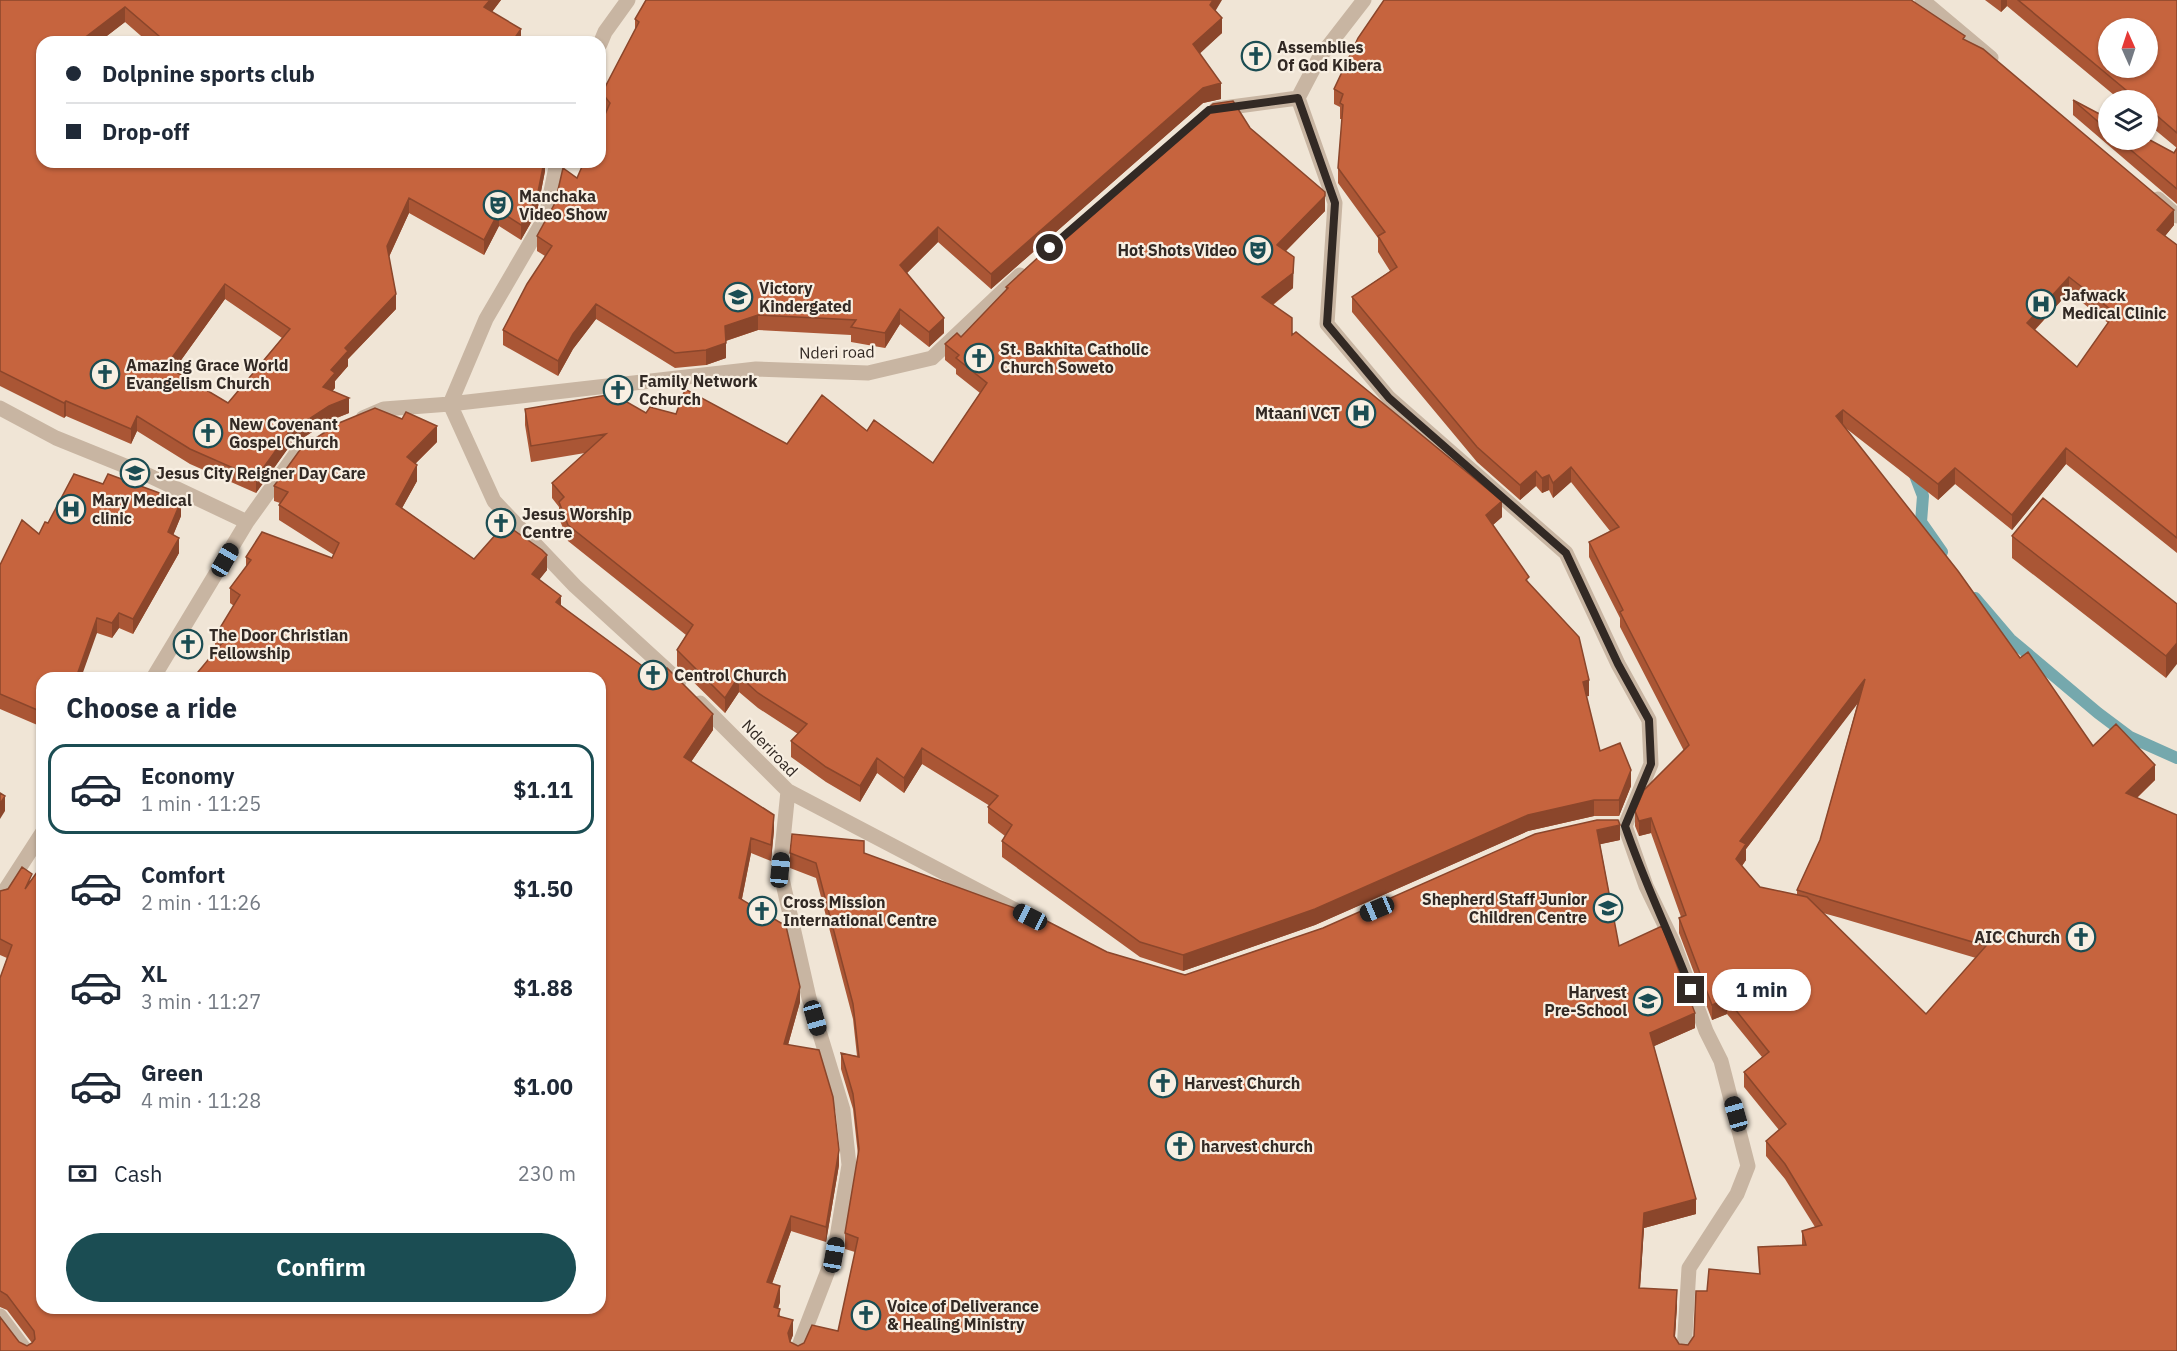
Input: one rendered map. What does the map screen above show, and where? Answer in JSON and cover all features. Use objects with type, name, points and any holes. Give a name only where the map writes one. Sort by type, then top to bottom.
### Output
[{"type":"street","points":[[603,36],[628,0]]},
{"type":"street","points":[[1364,0],[1319,58],[1298,98],[1335,203],[1327,324],[1389,398],[1566,553],[1618,664],[1649,720],[1651,764],[1625,826],[1646,886],[1674,944],[1706,1031],[1721,1061],[1748,1166],[1737,1194],[1689,1268],[1684,1351]]},
{"type":"street","points":[[1922,0],[2003,68]]},
{"type":"street","points":[[1200,117],[1209,110],[1298,98]]},
{"type":"street","points":[[450,404],[486,319],[546,216],[556,168]]},
{"type":"street","points":[[2147,188],[2177,216]]},
{"type":"street","name":"Nderi road","points":[[344,425],[384,409],[450,404],[756,369],[868,373],[932,358],[1033,264]]},
{"type":"street","name":"Nderiroad","points":[[450,404],[494,501],[537,548],[680,682],[788,791],[780,870],[809,998],[843,1110],[849,1165],[834,1255],[797,1351]]},
{"type":"street","points":[[0,408],[56,438],[150,476],[247,522]]},
{"type":"street","points":[[157,672],[247,522],[295,455],[327,434]]},
{"type":"street","points":[[788,791],[1036,920]]},
{"type":"street","points":[[1606,825],[1625,826]]},
{"type":"street","points":[[0,898],[36,842]]},
{"type":"street","points":[[0,1317],[27,1351]]},
{"type":"building","points":[[0,0],[490,0],[484,7],[521,29],[516,36],[159,36],[125,7],[87,36],[36,36],[36,168],[543,168],[537,197],[521,225],[499,211],[484,240],[409,198],[387,246],[396,294],[345,348],[348,351],[331,370],[335,373],[323,387],[349,398],[329,406],[289,432],[256,478],[190,449],[137,416],[131,429],[66,401],[64,403],[0,371]],"holes":[[[225,284],[290,329],[228,403],[166,366]]]},
{"type":"building","points":[[646,0],[1213,0],[1210,5],[1222,18],[1193,44],[1221,83],[1203,88],[991,274],[938,227],[900,265],[944,318],[929,332],[900,309],[885,333],[851,327],[856,320],[758,315],[725,326],[726,343],[706,350],[675,353],[596,304],[573,334],[558,361],[503,330],[527,284],[552,246],[537,236],[555,203],[563,168],[577,178],[581,168],[606,168],[606,112],[610,103],[606,98],[606,85],[639,22],[635,19]]},
{"type":"building","points":[[1384,0],[1911,0],[1965,36],[1963,39],[1983,49],[2098,146],[2098,150],[2103,150],[2174,210],[2157,230],[2177,245],[2177,538],[2066,448],[2012,515],[1955,468],[1938,484],[1843,410],[1836,416],[1958,571],[2020,658],[2028,652],[2093,746],[2116,724],[2155,765],[2126,793],[2177,815],[2177,1351],[0,1351],[0,1317],[19,1342],[27,1346],[35,1339],[34,1331],[7,1295],[0,1291],[0,978],[12,945],[0,939],[0,891],[8,889],[22,867],[32,874],[25,889],[36,873],[36,1314],[606,1314],[606,672],[198,672],[223,642],[215,636],[240,595],[230,588],[251,560],[246,557],[262,532],[332,558],[339,543],[279,505],[288,492],[274,486],[302,447],[339,423],[375,408],[402,419],[406,412],[437,426],[407,457],[417,465],[396,504],[474,559],[505,524],[542,550],[547,555],[532,574],[561,596],[556,602],[660,679],[667,668],[713,714],[684,757],[774,815],[771,845],[751,838],[739,898],[786,926],[800,987],[784,1044],[819,1050],[833,1097],[839,1150],[826,1227],[791,1216],[767,1282],[780,1286],[774,1307],[780,1309],[778,1316],[793,1320],[788,1333],[790,1342],[798,1346],[804,1343],[812,1325],[838,1331],[858,1238],[845,1233],[859,1149],[853,1094],[841,1053],[859,1057],[853,1004],[816,863],[790,853],[792,834],[864,841],[864,853],[1039,917],[1107,952],[1185,975],[1323,928],[1535,834],[1597,820],[1618,820],[1620,825],[1597,830],[1619,946],[1662,926],[1695,1013],[1650,1033],[1696,1199],[1644,1213],[1639,1288],[1677,1290],[1674,1336],[1679,1344],[1688,1345],[1694,1336],[1696,1291],[1707,1291],[1709,1269],[1760,1274],[1758,1247],[1806,1245],[1802,1231],[1822,1225],[1785,1164],[1766,1141],[1786,1124],[1744,1072],[1769,1052],[1727,999],[1712,1005],[1679,918],[1686,915],[1651,818],[1639,821],[1635,811],[1644,790],[1689,745],[1620,612],[1623,610],[1589,542],[1619,527],[1571,467],[1553,483],[1549,475],[1542,478],[1536,471],[1520,485],[1477,447],[1352,297],[1397,267],[1378,236],[1385,232],[1338,168],[1343,105],[1340,103],[1343,94],[1334,89],[1358,38]],"holes":[[[2069,277],[2115,313],[2077,367],[2027,323]],[[1865,679],[1820,840],[1797,890],[1986,946],[1926,1014],[1807,897],[1760,887],[1736,859],[1746,844],[1740,841]]]},
{"type":"building","points":[[2018,0],[2177,0],[2177,133],[2158,117],[2158,90],[2126,90],[2112,78],[2158,78],[2158,18],[2098,18],[2098,67]]},
{"type":"building","points":[[2073,100],[2098,113],[2098,122]]},
{"type":"building","points":[[1233,101],[1250,128],[1325,192],[1325,196],[1277,245],[1294,257],[1293,273],[1262,297],[1292,318],[1292,335],[1296,332],[1502,501],[1486,515],[1529,577],[1526,580],[1579,637],[1589,680],[1583,682],[1600,751],[1620,743],[1631,770],[1619,800],[1594,800],[1528,815],[1315,909],[1183,955],[1140,942],[1002,841],[1012,825],[988,807],[998,796],[922,748],[904,778],[877,758],[860,786],[826,767],[791,741],[807,724],[758,693],[739,676],[725,698],[677,650],[693,625],[568,525],[559,502],[564,497],[552,483],[606,434],[531,446],[525,409],[613,394],[646,413],[650,407],[676,414],[685,389],[787,444],[822,395],[867,431],[874,420],[933,463],[987,383],[956,358],[959,355],[945,344],[957,333],[961,337],[1008,288],[1006,287],[1213,104]]},
{"type":"building","points":[[2158,144],[2174,153],[2177,148],[2177,189],[2131,150],[2158,150]]},
{"type":"building","points":[[74,474],[103,484],[108,474],[181,501],[168,532],[179,538],[133,619],[119,613],[112,623],[97,618],[78,672],[36,672],[36,709],[0,694],[0,565],[22,520],[39,534],[45,522],[48,523]]},
{"type":"building","points":[[2043,498],[2177,604],[2177,643],[2166,656],[2012,536]]},
{"type":"building","points":[[0,793],[5,796],[0,804]]},
{"type":"waterway","points":[[1913,470],[1923,496],[1921,522],[1942,552]]},
{"type":"waterway","points":[[1975,598],[2010,639],[2098,713],[2130,737],[2177,758]]},
{"type":"place","name":"Assemblies Of God Kibera","points":[[1256,56]]},
{"type":"place","name":"Manchaka Video Show","points":[[498,205]]},
{"type":"place","name":"Hot Shots Video","points":[[1258,250]]},
{"type":"place","name":"Victory Kindergated","points":[[738,297]]},
{"type":"place","name":"Jafwack Medical Clinic","points":[[2041,304]]},
{"type":"place","name":"St. Bakhita Catholic Church Soweto","points":[[979,358]]},
{"type":"place","name":"Amazing Grace World Evangelism Church","points":[[105,374]]},
{"type":"place","name":"Family Network Cchurch","points":[[618,390]]},
{"type":"place","name":"Mtaani VCT","points":[[1361,413]]},
{"type":"place","name":"New Covenant Gospel Church","points":[[208,433]]},
{"type":"place","name":"Jesus City Reigner Day Care","points":[[135,473]]},
{"type":"place","name":"Mary Medical clinic","points":[[71,509]]},
{"type":"place","name":"Jesus Worship Centre","points":[[501,523]]},
{"type":"place","name":"The Door Christian Fellowship","points":[[188,644]]},
{"type":"place","name":"Centrol Church","points":[[653,675]]},
{"type":"place","name":"Shepherd Staff Junior Children Centre","points":[[1608,908]]},
{"type":"place","name":"Cross Mission International Centre","points":[[762,911]]},
{"type":"place","name":"AIC Church","points":[[2081,937]]},
{"type":"place","name":"Harvest Pre-School","points":[[1648,1001]]},
{"type":"place","name":"Harvest Church","points":[[1163,1083]]},
{"type":"place","name":"harvest church","points":[[1180,1146]]},
{"type":"place","name":"Voice of Deliverance & Healing Ministry","points":[[866,1315]]},
{"type":"route","points":[[1050,248],[1209,110],[1298,98],[1335,203],[1327,324],[1389,398],[1566,553],[1618,664],[1649,720],[1651,764],[1625,826],[1646,886],[1674,944],[1691,990]]}]
